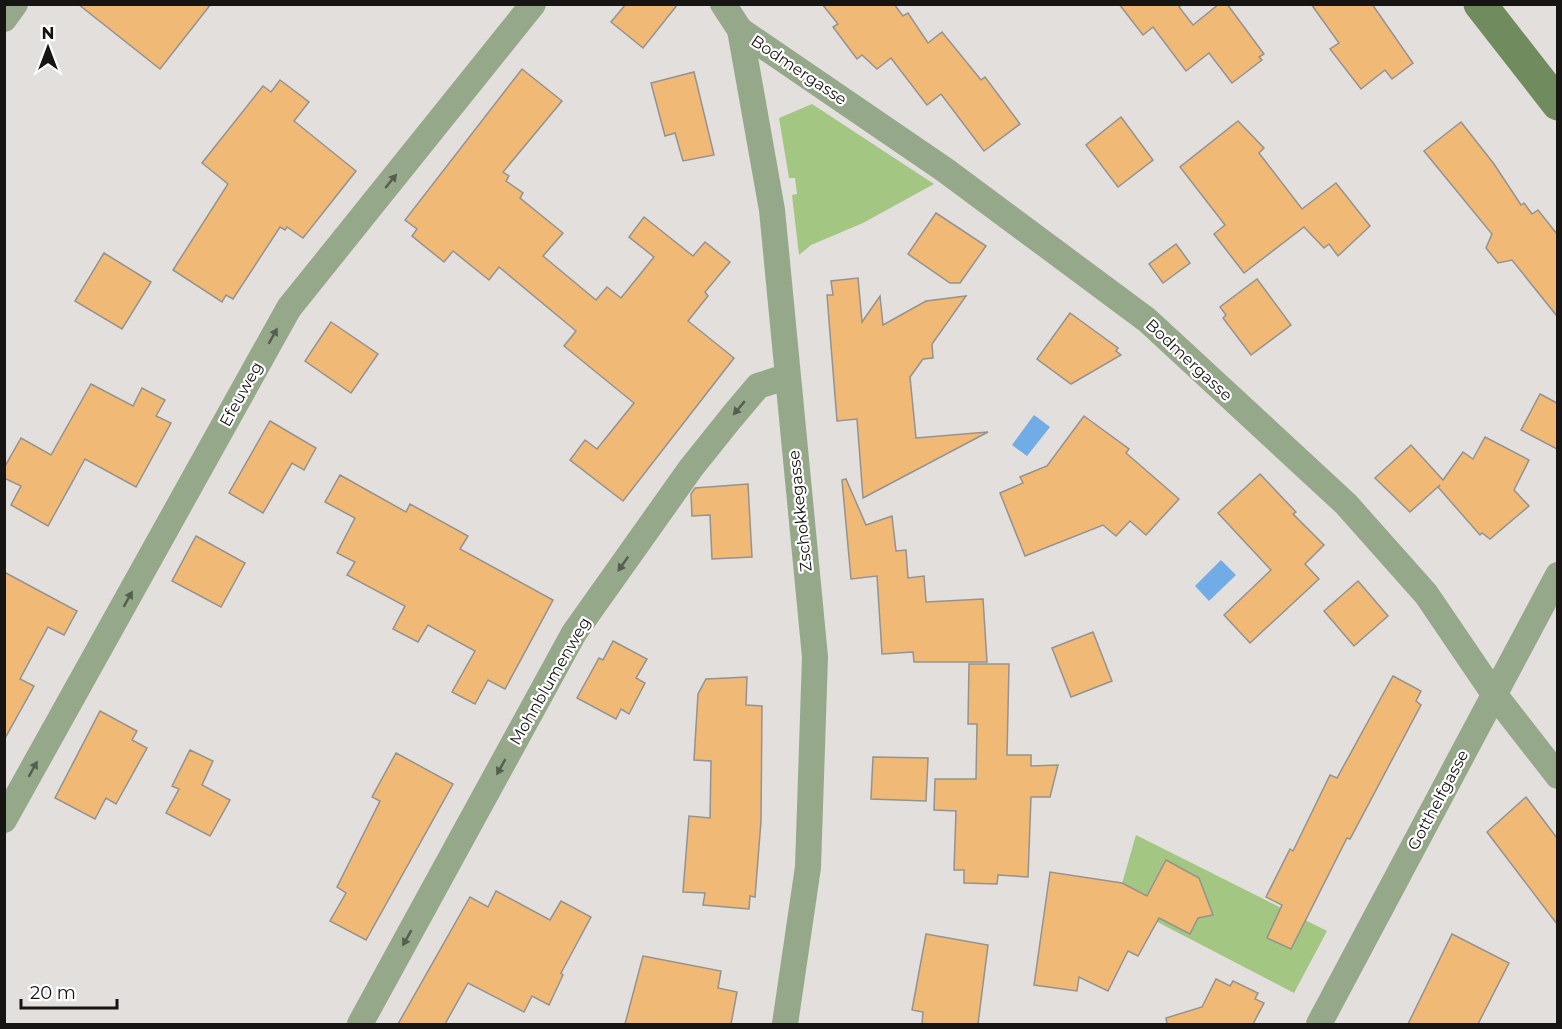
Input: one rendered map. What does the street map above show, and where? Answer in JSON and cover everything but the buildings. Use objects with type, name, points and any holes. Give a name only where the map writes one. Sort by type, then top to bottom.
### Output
[{"type":"main road","points":[[1480,4],[1557,104]]},
{"type":"street","points":[[4,19],[15,4]]},
{"type":"street","name":"Efeuweg","points":[[4,820],[289,308],[533,4]]},
{"type":"street","name":"Zschokkegasse","points":[[723,4],[740,30],[772,210],[786,377],[815,657],[808,867],[785,1024]]},
{"type":"street","name":"Bodmergasse","points":[[740,30],[945,170],[1147,320],[1346,504],[1426,594],[1494,694],[1557,776]]},
{"type":"street","name":"Mohnblumenweg","points":[[360,1024],[574,633],[691,468],[731,418],[758,386],[786,377]]},
{"type":"street","name":"Gotthelfgasse","points":[[1319,1024],[1557,574]]},
{"type":"green space","points":[[812,104],[934,184],[863,223],[811,245],[799,255],[792,195],[797,194],[795,178],[789,178],[779,118]]},
{"type":"green space","points":[[1136,835],[1327,931],[1294,993],[1117,901]]},
{"type":"water","points":[[1034,415],[1050,427],[1027,456],[1012,445]]},
{"type":"water","points":[[1221,560],[1236,575],[1209,601],[1195,586]]}]
